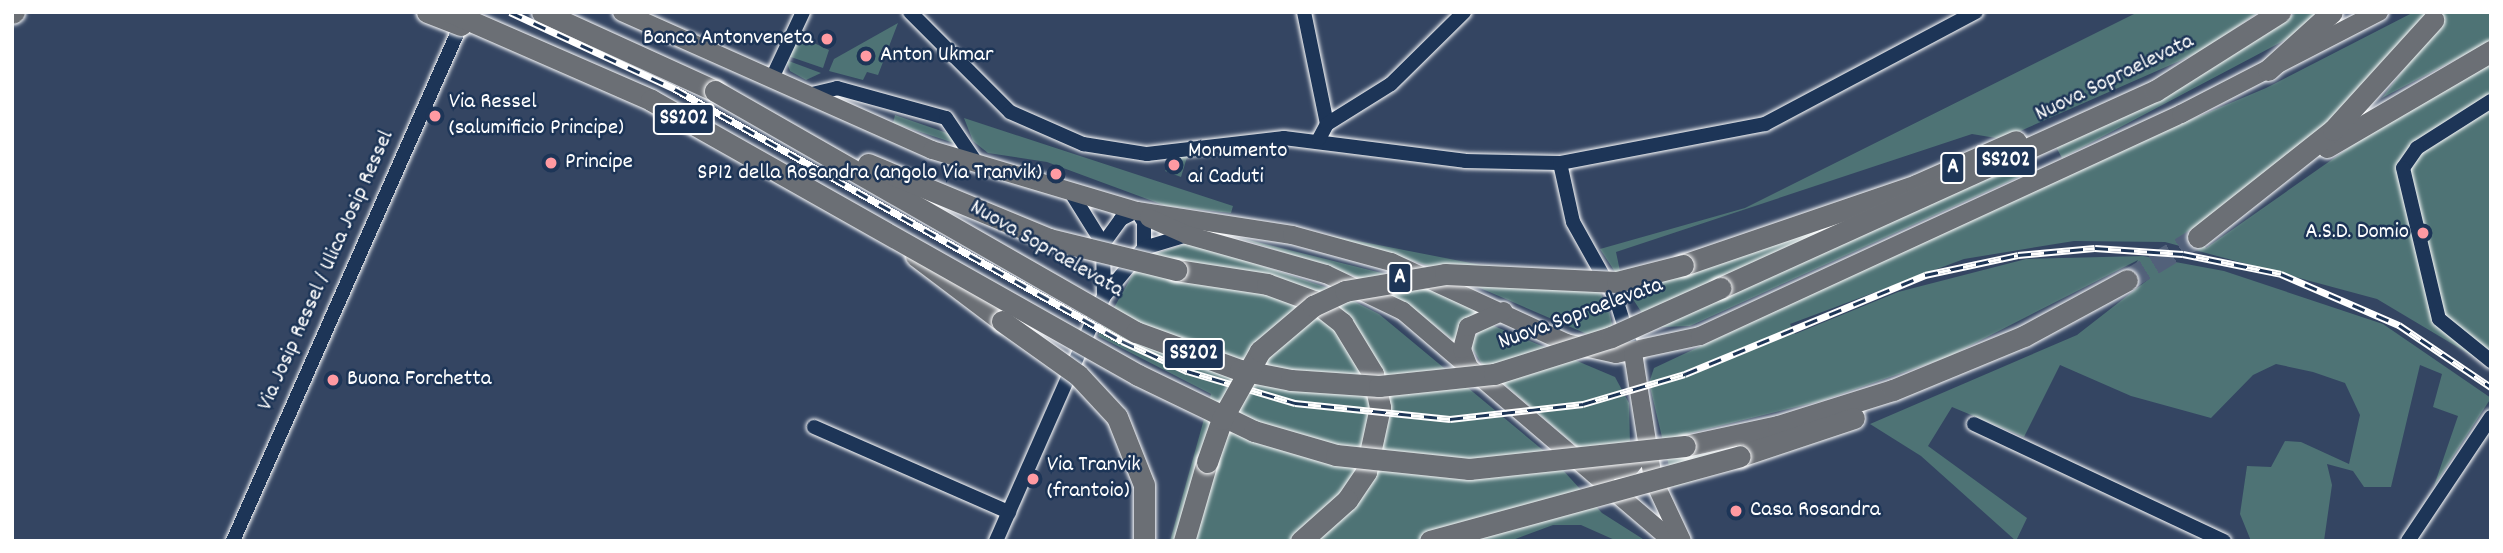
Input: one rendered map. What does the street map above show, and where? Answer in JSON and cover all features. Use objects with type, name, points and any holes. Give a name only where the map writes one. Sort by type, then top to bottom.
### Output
[{"type":"highway","points":[[427,12],[600,75]]},
{"type":"highway","name":"Nuova Sopraelevata","points":[[542,12],[715,91],[1136,332],[1240,370],[1291,380],[1379,386],[1494,374],[1611,337],[1983,172],[2218,57],[2280,12]]},
{"type":"highway","points":[[2268,70],[2332,12]]},
{"type":"highway","name":"SS202","points":[[461,14],[600,75],[1196,406],[1298,446],[1469,469],[1568,463],[1685,446],[1882,394],[2076,309],[2127,280]]},
{"type":"highway","points":[[2198,237],[2275,179],[2333,130],[2433,20]]},
{"type":"highway","points":[[2275,179],[2491,51]]},
{"type":"highway","name":"A","points":[[1184,541],[1222,419],[1241,379],[1260,351],[1313,306],[1377,281],[1413,276],[1594,283],[1683,265],[1916,185],[2218,57]]},
{"type":"highway","points":[[715,91],[1049,239],[1176,270],[1291,292],[1342,323],[1359,344],[1380,407],[1376,440],[1366,472],[1310,535]]},
{"type":"highway","points":[[907,247],[1077,375],[1117,417],[1144,485],[1144,541]]},
{"type":"highway","points":[[1430,541],[1740,456],[1979,368],[2076,309]]},
{"type":"main road","points":[[622,12],[978,165],[1137,211],[1348,250],[1504,311],[1584,349],[1633,353],[1712,331],[2268,70],[2379,12]]},
{"type":"main road","points":[[1137,211],[1187,235],[1326,274],[1375,295],[1468,366],[1672,541]]},
{"type":"main road","points":[[1468,366],[1462,349],[1468,327],[1504,311]]},
{"type":"main road","points":[[1633,353],[1647,447],[1664,510],[1682,541]]},
{"type":"main road","points":[[1594,474],[1630,467],[1647,447]]},
{"type":"street","points":[[772,76],[803,12]]},
{"type":"street","points":[[910,12],[1010,112],[1083,144],[1147,154],[1251,139],[1320,139],[1465,161],[1560,163],[1765,124],[1976,12]]},
{"type":"street","points":[[1304,12],[1327,124]]},
{"type":"street","points":[[1320,139],[1327,124],[1391,84],[1464,12]]},
{"type":"street","name":"Via Josip Ressel / Ulica Josip Ressel","points":[[233,541],[461,14]]},
{"type":"street","points":[[812,94],[837,88],[946,118],[978,165]]},
{"type":"street","points":[[2491,100],[2417,148],[2403,168],[2439,319],[2491,360]]},
{"type":"street","points":[[1560,163],[1573,222],[1616,299],[1633,353]]},
{"type":"street","points":[[1070,191],[1103,244],[1104,296]]},
{"type":"street","points":[[1103,244],[1121,219],[1137,211],[1144,222],[1144,248]]},
{"type":"street","points":[[996,541],[1104,296],[1144,248],[1187,235]]},
{"type":"street","points":[[2408,541],[2491,417]]},
{"type":"street","points":[[1974,424],[2224,541]]},
{"type":"street","points":[[814,427],[1009,512]]},
{"type":"green space","points":[[2138,12],[2259,12],[2200,52],[2002,139],[1972,134],[1616,252],[1620,271],[1834,226],[2009,168],[2021,176],[1690,326],[1662,327],[1644,316],[1600,249],[1745,208]]},
{"type":"green space","points":[[2297,12],[2323,12],[2291,37],[2062,158],[2056,147],[2182,87]]},
{"type":"green space","points":[[2414,12],[2491,12],[2491,41],[2382,98],[2439,23],[2198,237],[2206,248],[2377,128],[2491,62],[2491,367],[2377,299],[2165,242],[2074,241],[1964,259],[1790,324],[1795,334],[1898,292],[2026,259],[2143,256],[2224,271],[2383,324],[2491,398],[2434,486],[2458,416],[2433,407],[2442,374],[2420,365],[2391,487],[2364,487],[2353,471],[2327,464],[2332,485],[2324,541],[2251,541],[2240,514],[2247,466],[2271,467],[2285,441],[2301,442],[2349,464],[2360,415],[2345,383],[2313,372],[2276,364],[2253,375],[2211,418],[2131,396],[2060,365],[2024,437],[1952,407],[1928,446],[2027,518],[2016,541],[1921,456],[1870,424],[2077,335],[2150,278],[2127,280],[2138,260],[1948,357],[1821,401],[1683,435],[1688,457],[1736,448],[1743,465],[1674,487],[1649,383],[1654,368],[2114,152],[2266,88]]},
{"type":"green space","points":[[898,23],[878,75],[867,72],[863,80],[829,71],[834,59]]},
{"type":"green space","points":[[799,36],[829,50],[823,68],[788,56]]},
{"type":"green space","points":[[786,60],[821,73],[806,80],[790,71]]},
{"type":"green space","points":[[895,115],[950,134],[960,145],[893,123]]},
{"type":"green space","points":[[964,118],[1233,206],[1231,213],[1166,206],[1047,162],[988,153],[973,141]]},
{"type":"green space","points":[[1180,154],[1188,154],[1181,177],[1165,171]]},
{"type":"green space","points":[[1327,235],[1481,265],[1591,274],[1609,310],[1617,347],[1429,266]]},
{"type":"green space","points":[[1237,237],[1422,283],[1481,309],[1465,322],[1455,342],[1418,312],[1357,277]]},
{"type":"green space","points":[[1191,242],[1328,288],[1379,314],[1550,456],[1602,513],[1646,541],[1617,541],[1581,525],[1553,525],[1510,541],[1170,541],[1211,394],[1098,336],[1142,258]]},
{"type":"green space","points":[[1487,323],[1615,377],[1629,403],[1630,445],[1590,458],[1483,366],[1469,343]]},
{"type":"tunnel","points":[[2127,280],[2198,237]]},
{"type":"railway","points":[[510,12],[675,89],[1122,341],[1187,371],[1295,403],[1450,419],[1583,404],[1685,374],[1925,275],[2018,255],[2095,248],[2183,254],[2281,274],[2399,325],[2491,387]]},
{"type":"place","name":"Banca Antonveneta","points":[[827,39]]},
{"type":"place","name":"Anton Ukmar","points":[[866,56]]},
{"type":"place","name":"Via Ressel (salumificio Principe)","points":[[435,116]]},
{"type":"place","name":"Principe","points":[[551,163]]},
{"type":"place","name":"Monumento ai Caduti","points":[[1174,165]]},
{"type":"place","name":"SP12 della Rosandra (angolo Via Tranvik)","points":[[1056,174]]},
{"type":"place","name":"A.S.D. Domio","points":[[2423,233]]},
{"type":"place","name":"Buona Forchetta","points":[[333,380]]},
{"type":"place","name":"Via Tranvik (frantoio)","points":[[1033,479]]},
{"type":"place","name":"Casa Rosandra","points":[[1736,511]]}]
